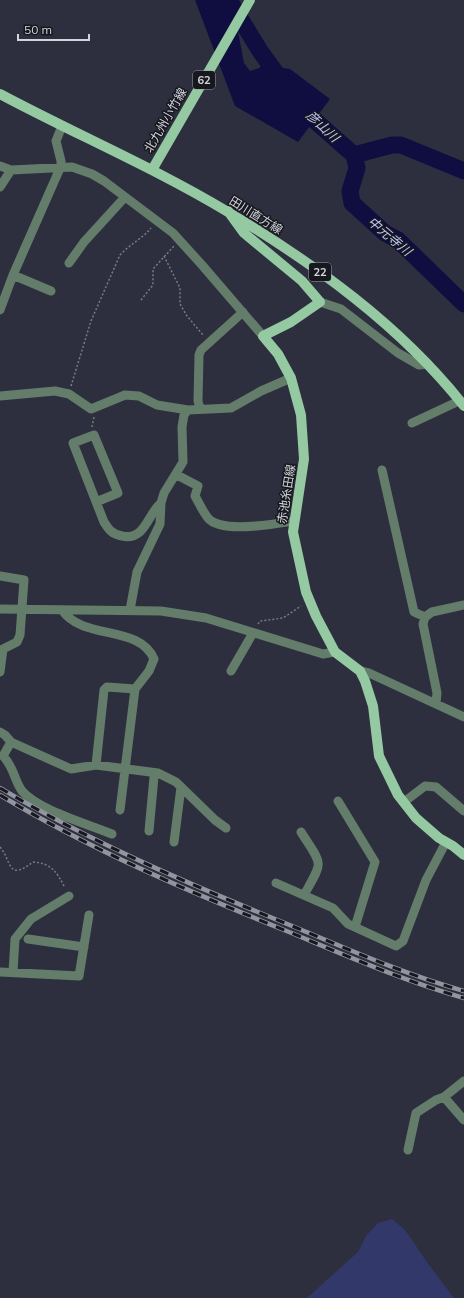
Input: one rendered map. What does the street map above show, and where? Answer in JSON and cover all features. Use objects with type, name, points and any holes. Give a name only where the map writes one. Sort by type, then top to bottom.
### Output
[{"type":"main road","name":"北九州小竹線","points":[[152,170],[250,0]]},
{"type":"main road","name":"田川直方線","points":[[0,94],[152,170],[228,211],[315,268],[380,320],[428,364],[462,404]]},
{"type":"main road","points":[[228,211],[244,233],[302,281],[320,302],[292,322],[262,336]]},
{"type":"main road","name":"赤池糸田線","points":[[262,336],[278,354],[291,378],[301,415],[304,459],[293,532],[310,601],[334,652],[360,671]]},
{"type":"main road","points":[[360,671],[365,681],[373,706],[379,756],[387,775],[416,818],[464,855]]},
{"type":"street","points":[[0,310],[13,275],[61,166],[56,142],[62,126]]},
{"type":"street","points":[[0,166],[11,170],[61,166],[72,167],[92,174],[157,221],[179,240],[243,312],[262,336]]},
{"type":"street","points":[[0,187],[11,170]]},
{"type":"street","points":[[69,264],[84,242],[125,197]]},
{"type":"street","points":[[13,275],[51,291]]},
{"type":"street","points":[[320,302],[341,309],[398,353],[419,365],[428,364]]},
{"type":"street","points":[[200,409],[198,401],[200,355],[209,341],[243,312]]},
{"type":"street","points":[[0,396],[55,391],[69,394],[91,409],[125,396],[139,396],[157,405],[188,410],[231,408],[261,391],[291,378]]},
{"type":"street","points":[[412,423],[462,404]]},
{"type":"street","points":[[130,610],[137,572],[160,524],[161,503],[171,480],[177,475],[183,462],[182,427],[184,415],[188,410]]},
{"type":"street","points":[[96,502],[118,493],[94,435],[73,443],[96,502],[110,532],[114,535],[130,538],[139,533],[146,525],[154,509],[161,503]]},
{"type":"street","points":[[382,470],[414,612],[425,617]]},
{"type":"street","points":[[177,475],[198,486],[195,496],[208,519],[220,524],[246,528],[294,521]]},
{"type":"street","points":[[0,576],[24,580],[20,635],[17,642],[3,649],[0,672]]},
{"type":"street","points":[[436,703],[436,692],[423,624],[425,617],[432,612],[464,605]]},
{"type":"street","points":[[0,609],[130,610],[161,612],[206,618],[323,654],[334,652]]},
{"type":"street","points":[[62,610],[72,620],[92,629],[142,643],[150,652],[154,660],[149,671],[135,689],[120,810]]},
{"type":"street","points":[[231,671],[253,633]]},
{"type":"street","points":[[360,671],[369,673],[464,717]]},
{"type":"street","points":[[96,765],[104,690],[107,687],[135,689]]},
{"type":"street","points":[[0,732],[11,742],[71,769],[96,765],[158,773],[176,782],[215,820],[226,828]]},
{"type":"street","points":[[11,742],[3,756],[11,764],[22,791],[44,808],[112,834]]},
{"type":"street","points":[[148,831],[154,777],[158,773]]},
{"type":"street","points":[[404,802],[425,786],[436,787],[464,811]]},
{"type":"street","points":[[174,842],[181,787]]},
{"type":"street","points":[[338,801],[374,862],[355,927]]},
{"type":"street","points":[[302,832],[319,860],[320,867],[304,895]]},
{"type":"street","points":[[276,883],[333,908],[348,924],[396,946],[403,941],[426,880],[446,842]]},
{"type":"street","points":[[13,972],[15,939],[31,919],[69,896]]},
{"type":"street","points":[[0,972],[79,976],[90,915]]},
{"type":"street","points":[[28,939],[84,947]]},
{"type":"street","points":[[408,1150],[416,1113],[436,1100],[444,1097],[464,1081]]},
{"type":"street","points":[[444,1097],[464,1120]]},
{"type":"path","points":[[69,394],[91,321],[117,260],[128,246],[144,238],[157,221]]},
{"type":"path","points":[[141,300],[153,285],[153,269],[179,240]]},
{"type":"path","points":[[164,256],[180,288],[180,304],[186,316],[209,341]]},
{"type":"path","points":[[94,435],[92,425],[100,406]]},
{"type":"path","points":[[253,633],[260,621],[283,618],[310,601]]},
{"type":"path","points":[[0,847],[10,867],[13,869],[23,869],[32,862],[52,868],[58,873],[69,896]]},
{"type":"shaded area","points":[[195,0],[232,0],[244,63],[250,71],[259,68],[262,65],[290,69],[330,99],[298,142],[235,106]]},
{"type":"shaded area","points":[[392,1219],[405,1230],[454,1298],[307,1298],[358,1252],[366,1236],[378,1223]]},
{"type":"waterway","name":"彦山川","points":[[229,0],[260,51],[284,84]]},
{"type":"waterway","name":"彦山川","points":[[299,103],[312,118],[354,155]]},
{"type":"waterway","name":"彦山川","points":[[354,155],[392,145],[401,145],[464,171]]},
{"type":"waterway","name":"中元寺川","points":[[354,155],[357,168],[350,191],[352,203],[385,233],[398,240],[464,304]]},
{"type":"railway","points":[[0,788],[72,828],[146,864],[259,913],[380,962],[422,978],[464,991]]},
{"type":"railway","points":[[0,795],[34,815],[105,852],[178,886],[376,968],[464,998]]}]
